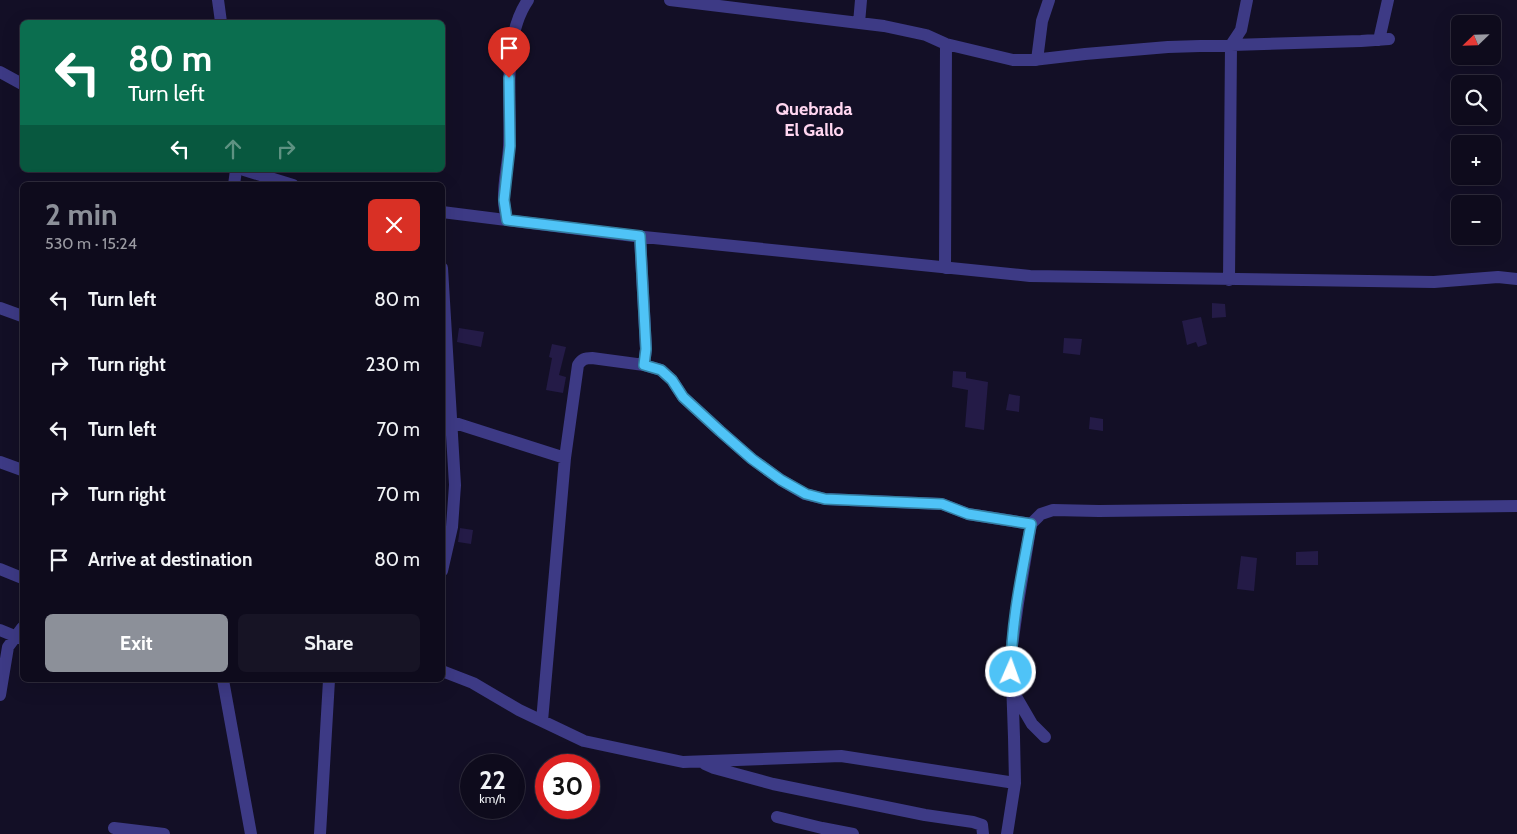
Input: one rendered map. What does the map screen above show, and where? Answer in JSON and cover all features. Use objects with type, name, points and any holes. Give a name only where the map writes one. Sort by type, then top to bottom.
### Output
[{"type":"street","points":[[218,0],[221,20]]},
{"type":"street","points":[[507,220],[504,200],[510,146],[509,78],[515,26],[528,0]]},
{"type":"street","points":[[670,0],[860,23],[926,35],[946,44],[1013,60],[1037,60],[1168,46],[1384,39],[1388,0]]},
{"type":"street","points":[[860,0],[860,23]]},
{"type":"street","points":[[1037,60],[1042,21],[1048,0]]},
{"type":"street","points":[[1229,280],[1231,45],[1241,30],[1247,0]]},
{"type":"street","points":[[945,268],[946,44]]},
{"type":"street","points":[[0,72],[20,83]]},
{"type":"street","points":[[251,172],[283,182]]},
{"type":"street","points":[[445,212],[640,236],[1030,276],[1434,282],[1498,277],[1517,279]]},
{"type":"street","points":[[640,236],[646,349],[644,365]]},
{"type":"street","points":[[0,308],[20,315]]},
{"type":"street","points":[[445,314],[455,485],[452,527],[445,558]]},
{"type":"street","points":[[542,721],[566,458],[578,365],[586,358],[644,365],[661,370],[672,380],[683,397],[752,459],[781,480],[806,494],[825,499],[942,504],[968,514],[1031,524]]},
{"type":"street","points":[[452,422],[566,458]]},
{"type":"street","points":[[0,462],[20,469]]},
{"type":"street","points":[[1007,834],[1015,783],[1011,653],[1031,524],[1040,514],[1053,510],[1517,506]]},
{"type":"street","points":[[0,569],[20,577]]},
{"type":"street","points":[[0,630],[20,634]]},
{"type":"street","points":[[0,695],[8,647],[20,635]]},
{"type":"street","points":[[445,672],[473,683],[519,710],[584,741],[683,762],[841,756],[1015,783]]},
{"type":"street","points":[[224,682],[251,834]]},
{"type":"street","points":[[320,834],[329,682]]},
{"type":"street","points":[[1013,691],[1032,724],[1044,737]]},
{"type":"street","points":[[701,762],[714,768],[773,784],[925,815],[973,822],[982,825],[983,834]]},
{"type":"street","points":[[1011,816],[1014,834]]},
{"type":"street","points":[[777,817],[853,834]]},
{"type":"street","points":[[114,828],[164,834]]},
{"type":"building","points":[[1212,303],[1225,304],[1226,317],[1212,318]]},
{"type":"building","points":[[1201,317],[1207,344],[1198,347],[1196,342],[1187,345],[1182,321]]},
{"type":"building","points":[[459,328],[484,332],[481,347],[457,342]]},
{"type":"building","points":[[1064,338],[1082,339],[1080,355],[1063,353]]},
{"type":"building","points":[[552,344],[566,347],[559,375],[566,377],[563,393],[546,390],[552,358],[549,357]]},
{"type":"building","points":[[953,371],[966,372],[966,378],[988,382],[984,430],[965,427],[968,390],[952,387]]},
{"type":"building","points":[[1009,394],[1020,396],[1019,412],[1006,410]]},
{"type":"building","points":[[1090,417],[1103,419],[1103,431],[1089,429]]},
{"type":"building","points":[[460,528],[473,530],[471,544],[458,542]]},
{"type":"building","points":[[1318,551],[1318,565],[1296,565],[1296,552]]},
{"type":"building","points":[[1241,556],[1257,558],[1254,591],[1237,589]]},
{"type":"district","name":"Quebrada El Gallo","points":[[814,119]]},
{"type":"route","points":[[509,78],[510,146],[504,200],[507,220],[640,236],[646,349],[644,365],[661,370],[672,380],[683,397],[752,459],[781,480],[806,494],[825,499],[942,504],[968,514],[1031,524],[1011,653],[1011,672]]}]
